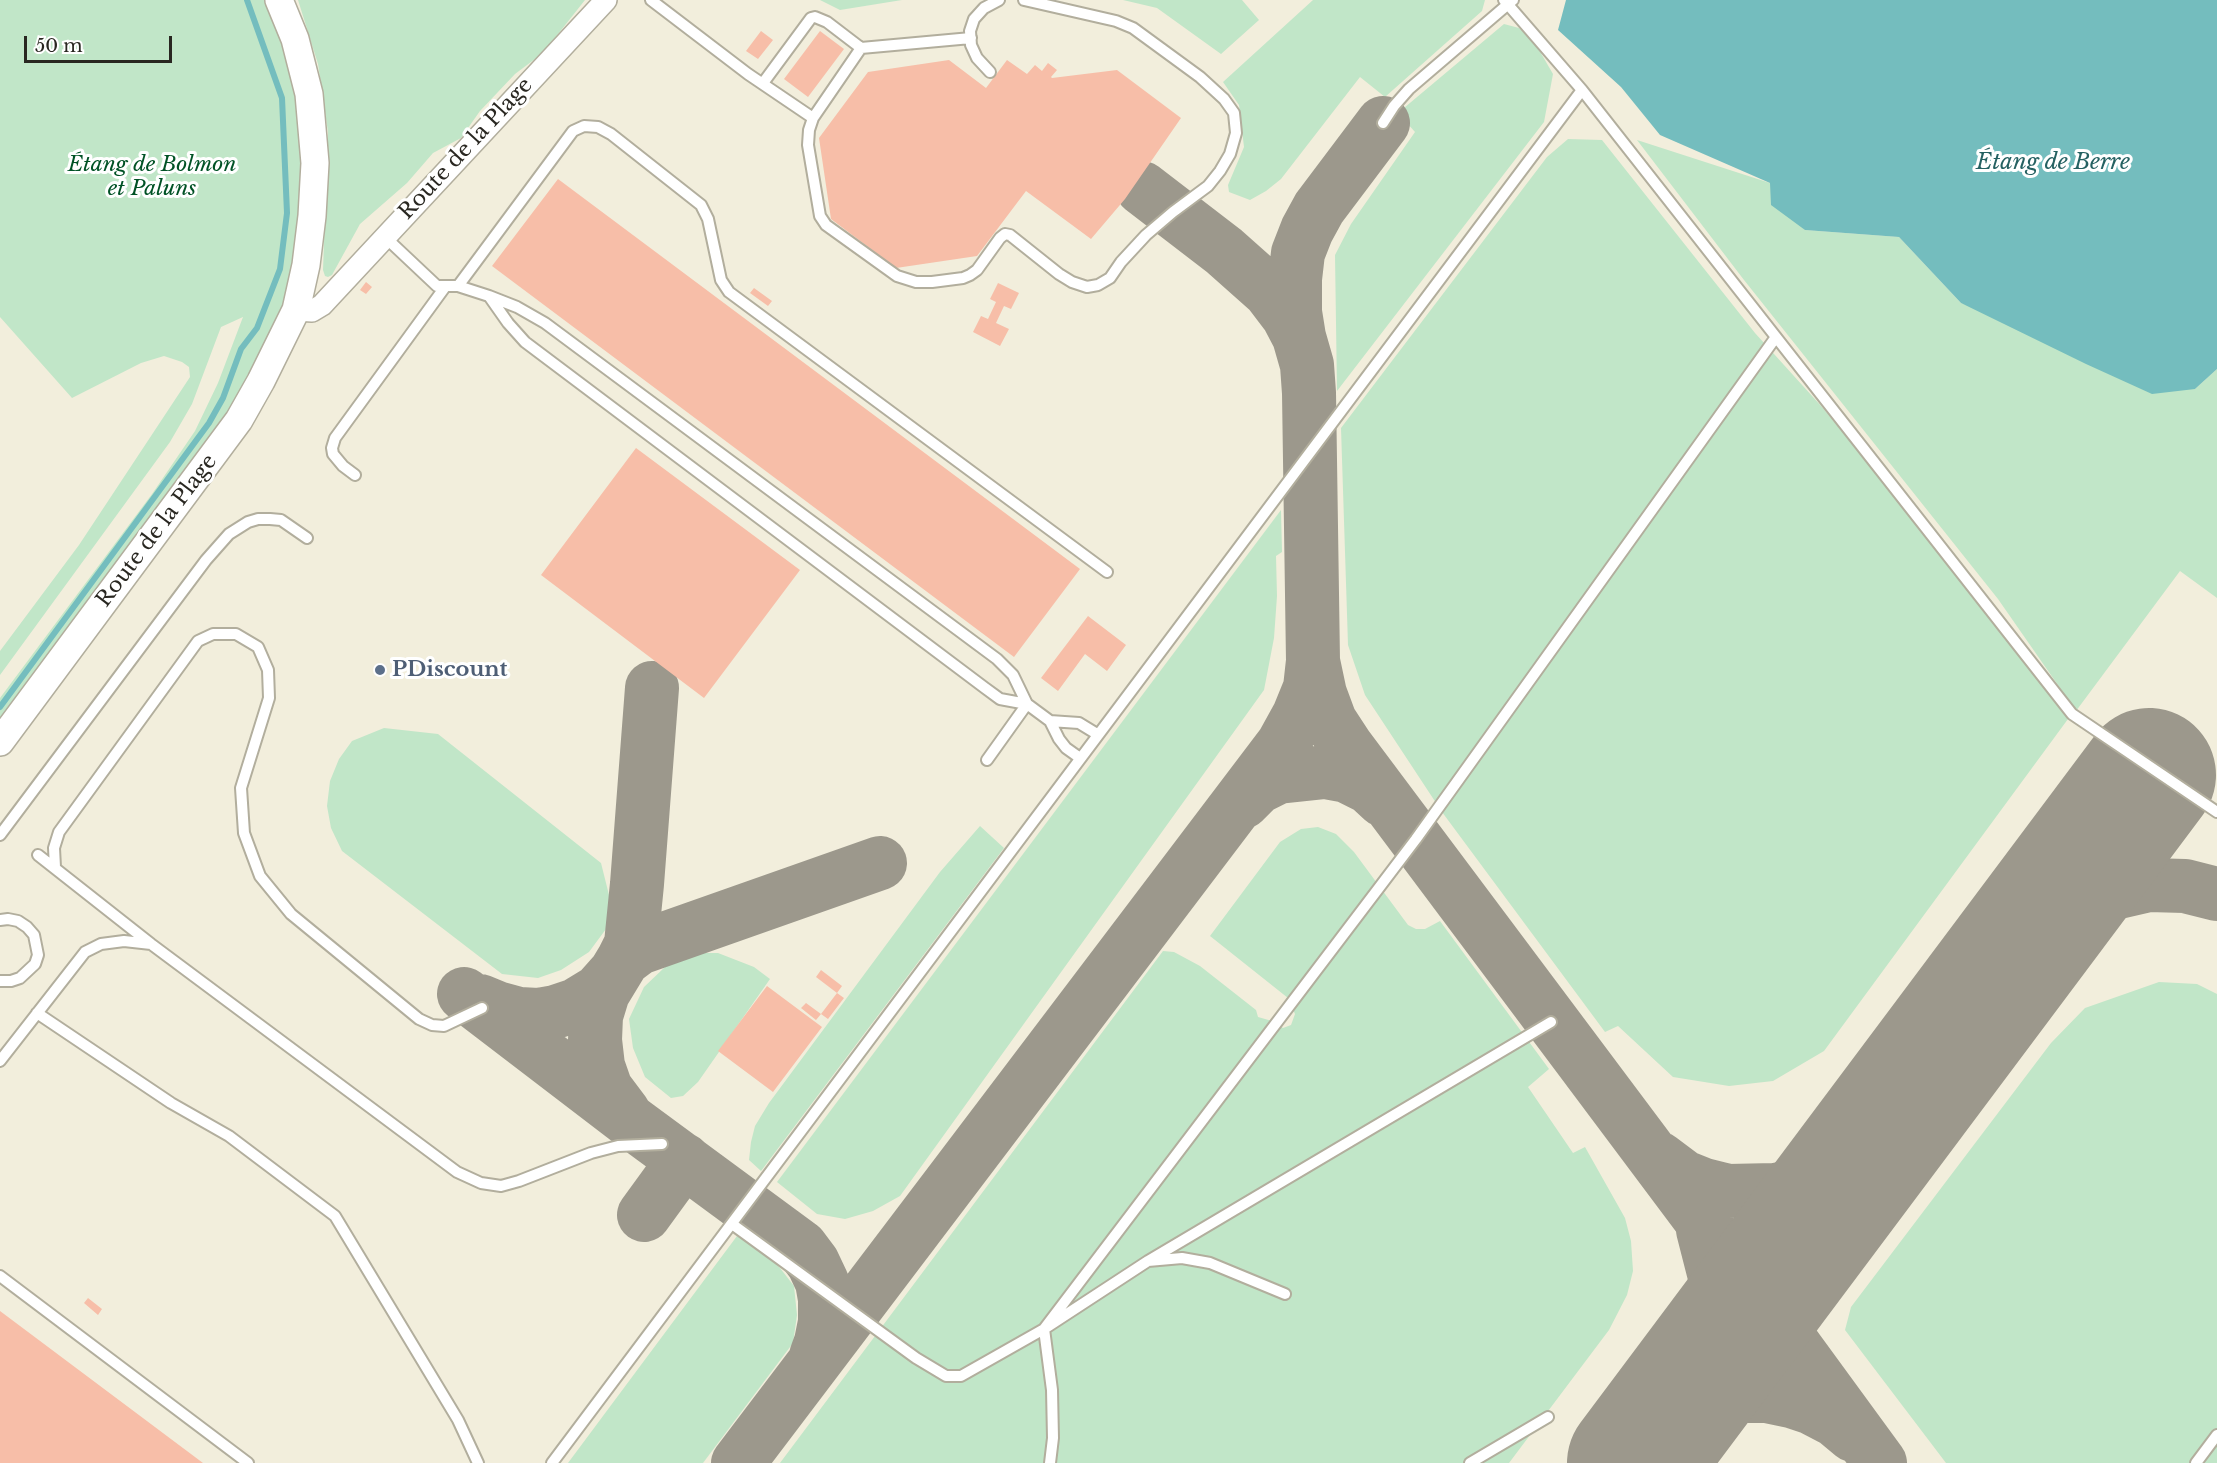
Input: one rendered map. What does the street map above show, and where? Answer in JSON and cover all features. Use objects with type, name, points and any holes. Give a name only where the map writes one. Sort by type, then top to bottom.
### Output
[{"type":"street","name":"Route de la Plage","points":[[0,742],[239,420],[296,310],[306,265],[315,163],[309,94],[294,39],[279,0]]},
{"type":"street","name":"Route de la Plage","points":[[296,310],[312,311],[322,305],[606,0]]},
{"type":"lane","points":[[651,0],[748,74],[813,118]]},
{"type":"lane","points":[[990,72],[977,58],[971,45],[971,38],[974,19],[984,8],[999,0]]},
{"type":"lane","points":[[861,48],[813,118],[808,146],[820,216],[826,225],[897,276],[924,282],[963,278],[977,270],[1005,234],[1010,235],[1072,282],[1088,287],[1098,285],[1110,278],[1121,262],[1146,235],[1214,179],[1230,154],[1236,132],[1234,113],[1224,99],[1200,77],[1133,28],[1116,21],[1024,0]]},
{"type":"lane","points":[[1383,123],[1409,89],[1509,1],[1582,90],[2072,714],[2217,812]]},
{"type":"lane","points":[[763,83],[811,18],[815,17],[827,22],[861,48],[971,38]]},
{"type":"lane","points":[[552,1463],[1582,90]]},
{"type":"lane","points":[[458,286],[573,131],[584,126],[598,127],[611,134],[701,205],[708,219],[721,280],[729,292],[1107,572]]},
{"type":"lane","points":[[385,237],[431,282],[445,287],[458,286],[517,307],[545,323],[996,659],[1013,675],[1027,704]]},
{"type":"lane","points":[[355,475],[343,466],[333,453],[335,438],[445,287]]},
{"type":"lane","points":[[489,297],[508,323],[535,349],[1000,699],[1027,704],[1050,721],[1066,748],[1080,758]]},
{"type":"lane","points":[[1050,1463],[1053,1438],[1052,1390],[1044,1329],[1416,839],[1776,337]]},
{"type":"lane","points":[[0,835],[199,570],[229,534],[248,522],[270,519],[281,520],[306,538]]},
{"type":"lane","points":[[55,867],[54,848],[59,832],[198,641],[213,634],[236,634],[258,647],[268,670],[269,698],[241,788],[244,833],[260,876],[291,914],[419,1018],[432,1025],[444,1026],[482,1008]]},
{"type":"lane","points":[[987,760],[1027,704]]},
{"type":"lane","points":[[1050,721],[1079,723],[1097,734]]},
{"type":"lane","points":[[38,855],[151,944],[457,1173],[481,1183],[501,1186],[591,1153],[618,1146],[662,1144]]},
{"type":"lane","points":[[0,920],[18,921],[27,927],[34,935],[38,955],[35,964],[20,978],[0,981]]},
{"type":"lane","points":[[0,1061],[85,952],[101,944],[124,941],[151,944]]},
{"type":"lane","points":[[37,1013],[171,1103],[229,1136],[335,1216],[458,1420],[478,1463]]},
{"type":"lane","points":[[732,1224],[916,1358],[946,1376],[961,1376],[1044,1329],[1148,1261],[1551,1022]]},
{"type":"lane","points":[[1148,1261],[1182,1258],[1210,1263],[1285,1294]]},
{"type":"lane","points":[[0,1276],[248,1463]]},
{"type":"lane","points":[[1470,1463],[1548,1417]]},
{"type":"lane","points":[[2196,1463],[2217,1435]]},
{"type":"green space","name":"Étang de Bolmon et Paluns","points":[[0,0],[268,0],[293,68],[304,142],[303,212],[290,293],[257,364],[212,438],[0,724],[0,698],[152,494],[195,431],[218,383],[243,317],[221,327],[192,404],[170,442],[0,675],[0,651],[79,545],[190,377],[189,367],[164,356],[141,363],[72,398],[0,317]]},
{"type":"green space","points":[[298,0],[585,0],[543,53],[515,74],[480,111],[461,138],[433,153],[407,183],[360,224],[332,275],[328,277],[325,276],[323,270],[328,132],[318,64]]},
{"type":"green space","points":[[820,0],[902,0],[840,10]]},
{"type":"green space","points":[[1123,0],[1242,0],[1259,20],[1221,54],[1157,8]]},
{"type":"green space","points":[[1313,0],[1485,0],[1482,11],[1385,97],[1360,77],[1281,179],[1250,200],[1229,192],[1228,185],[1244,147],[1239,105],[1223,82]]},
{"type":"green space","points":[[1504,24],[1519,28],[1535,43],[1553,74],[1544,122],[1337,391],[1335,255],[1351,224],[1415,132],[1398,113]]},
{"type":"green space","points":[[1568,139],[1602,140],[1755,333],[1822,407],[1923,531],[2068,719],[1824,1051],[1773,1081],[1729,1086],[1673,1077],[1618,1026],[1605,1032],[1442,812],[1365,695],[1348,645],[1341,428],[1547,157]]},
{"type":"green space","points":[[1637,140],[1770,183],[1805,230],[1899,237],[1961,303],[2195,389],[2217,369],[2217,598],[2180,571],[2076,711],[1998,599],[1744,280]]},
{"type":"green space","points":[[1281,510],[1282,552],[1276,556],[1277,596],[1274,638],[1264,690],[900,1196],[873,1211],[845,1219],[817,1214],[777,1182]]},
{"type":"green space","points":[[384,728],[438,734],[601,863],[610,899],[606,929],[589,952],[561,970],[538,978],[502,974],[342,851],[331,828],[327,806],[330,781],[339,759],[352,741]]},
{"type":"green space","points":[[980,826],[1004,848],[761,1171],[749,1160],[751,1142],[755,1126],[769,1103],[940,872]]},
{"type":"green space","points":[[1318,827],[1336,834],[1354,852],[1408,925],[1416,929],[1425,929],[1440,921],[1549,1069],[1528,1087],[1573,1153],[1585,1147],[1625,1218],[1631,1241],[1633,1271],[1627,1295],[1609,1330],[1509,1463],[780,1463],[1163,951],[1174,952],[1200,966],[1256,1010],[1258,1017],[1272,1021],[1283,1028],[1291,1025],[1295,1014],[1288,998],[1210,936],[1280,842],[1301,829]]},
{"type":"green space","points":[[693,953],[718,953],[754,967],[770,979],[698,1082],[683,1096],[671,1098],[645,1077],[633,1048],[629,1019],[644,987],[665,967]]},
{"type":"green space","points":[[2159,982],[2197,984],[2217,994],[2217,1463],[1946,1463],[1845,1330],[1851,1307],[2051,1043],[2085,1008]]},
{"type":"green space","points":[[737,1236],[758,1247],[780,1268],[794,1286],[797,1315],[793,1343],[703,1463],[568,1463]]},
{"type":"water","name":"Étang de Berre","points":[[1566,0],[2217,0],[2217,369],[2195,389],[2152,394],[1961,303],[1899,237],[1805,230],[1771,205],[1770,183],[1660,135],[1621,87],[1558,30]]},
{"type":"building","points":[[761,31],[773,40],[758,59],[746,51]]},
{"type":"building","points":[[820,31],[844,49],[808,97],[784,79]]},
{"type":"building","points":[[949,60],[986,88],[1007,60],[1027,74],[1035,65],[1042,71],[1048,63],[1057,70],[1052,78],[1117,70],[1181,118],[1125,199],[1091,239],[1026,191],[977,256],[896,268],[831,219],[819,138],[868,72]]},
{"type":"building","points":[[558,179],[1080,569],[1014,657],[492,266]]},
{"type":"building","points":[[366,282],[372,287],[366,294],[360,290]]},
{"type":"building","points":[[998,283],[1019,293],[1011,309],[1004,306],[996,323],[1009,329],[1000,346],[973,332],[981,316],[988,319],[996,302],[990,299]]},
{"type":"building","points":[[754,288],[772,301],[768,306],[750,293]]},
{"type":"building","points":[[636,448],[800,570],[704,698],[541,575]]},
{"type":"building","points":[[1088,616],[1126,645],[1107,671],[1085,654],[1058,691],[1041,678]]},
{"type":"building","points":[[821,970],[842,986],[837,993],[816,977]]},
{"type":"building","points":[[767,986],[822,1027],[773,1092],[718,1051]]},
{"type":"building","points":[[837,993],[844,998],[828,1019],[821,1014]]},
{"type":"building","points":[[806,1003],[821,1014],[816,1020],[801,1008]]},
{"type":"building","points":[[88,1298],[102,1309],[98,1315],[84,1303]]},
{"type":"building","points":[[0,1311],[203,1463],[0,1463]]},
{"type":"waterway","points":[[0,707],[209,423],[223,398],[241,349],[257,328],[280,269],[287,213],[282,98],[247,0]]},
{"type":"taxiway","points":[[1299,337],[1295,312],[1295,279],[1298,253],[1307,230],[1319,208],[1383,123]]},
{"type":"taxiway","points":[[738,1463],[1283,744],[1299,715],[1310,688],[1313,661],[1309,393],[1307,365],[1299,337],[1288,316],[1269,291],[1224,251],[1142,188]]},
{"type":"taxiway","points":[[1313,661],[1320,694],[1330,721],[1347,747],[1758,1296],[1880,1463]]},
{"type":"taxiway","points":[[623,960],[631,944],[652,688]]},
{"type":"taxiway","points":[[1243,802],[1258,787],[1278,777],[1325,772],[1347,776],[1369,787],[1383,800]]},
{"type":"taxiway","points":[[624,1113],[606,1089],[598,1066],[595,1040],[596,1016],[603,993],[623,960],[639,948],[880,863]]},
{"type":"taxiway","points":[[2024,942],[2045,926],[2073,910],[2110,894],[2149,885],[2185,886],[2217,894]]},
{"type":"taxiway","points":[[480,1001],[519,1014],[538,1015],[555,1012],[576,1005],[599,991],[615,973]]},
{"type":"taxiway","points":[[464,994],[634,1124],[801,1247],[813,1263],[822,1282],[825,1299],[825,1322],[816,1356]]},
{"type":"taxiway","points":[[1660,1159],[1684,1177],[1704,1185],[1728,1191],[1775,1190],[1817,1179],[1836,1169],[1855,1156],[1892,1118]]},
{"type":"taxiway","points":[[644,1215],[684,1160]]},
{"type":"taxiway","points":[[1675,1408],[1696,1367],[1712,1323],[1715,1277],[1703,1230]]},
{"type":"taxiway","points":[[1652,1439],[1682,1413],[1702,1404],[1744,1396],[1767,1396],[1812,1408],[1835,1420],[1853,1435]]},
{"type":"runway","points":[[1634,1463],[2149,775]]},
{"type":"place","name":"PDiscount","points":[[380,670]]}]
